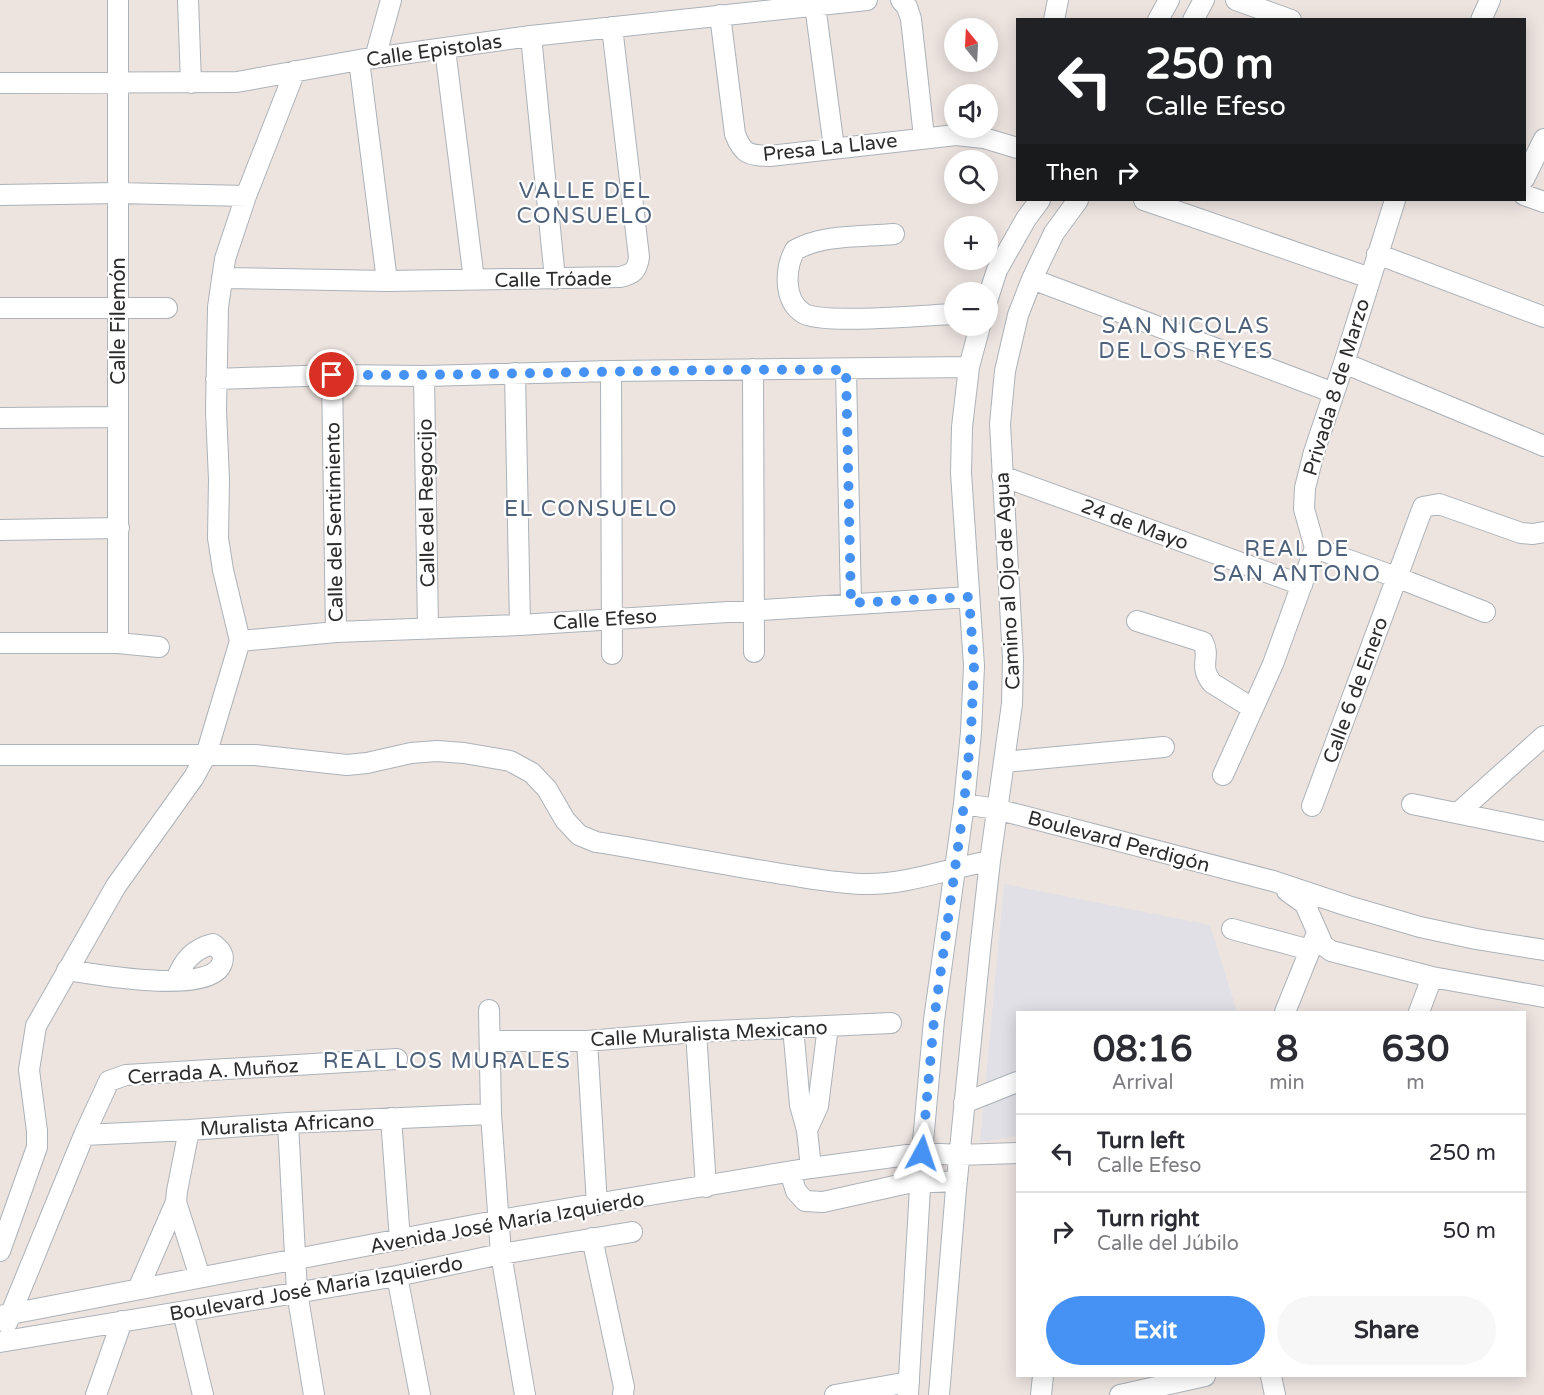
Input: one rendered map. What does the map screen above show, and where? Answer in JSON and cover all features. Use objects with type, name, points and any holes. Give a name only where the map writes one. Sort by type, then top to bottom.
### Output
[{"type":"street","name":"Calle Filemón","points":[[118,0],[118,643]]},
{"type":"street","points":[[188,0],[191,83]]},
{"type":"street","points":[[387,281],[367,59],[391,0]]},
{"type":"street","name":"Calle Epistolas","points":[[0,83],[237,82],[367,59],[531,36],[867,0]]},
{"type":"street","points":[[901,0],[907,7],[911,19],[924,137]]},
{"type":"street","points":[[1054,18],[1058,0]]},
{"type":"street","points":[[1159,18],[1168,0]]},
{"type":"street","points":[[1194,18],[1204,0]]},
{"type":"street","points":[[1236,0],[1286,18]]},
{"type":"street","points":[[1482,18],[1490,0]]},
{"type":"street","points":[[814,5],[834,148]]},
{"type":"street","name":"Presa La Llave","points":[[720,15],[735,134],[739,145],[745,152],[770,156],[956,135],[984,138],[1016,148]]},
{"type":"street","name":"Calle Tróade","points":[[222,278],[387,281],[555,279],[631,275],[637,268],[639,257],[612,27]]},
{"type":"street","points":[[531,36],[555,279]]},
{"type":"street","points":[[445,49],[474,280]]},
{"type":"street","points":[[0,1251],[38,1147],[29,1070],[36,1026],[116,886],[194,777],[206,755],[240,641],[218,538],[216,380],[218,307],[225,259],[246,196],[295,71]]},
{"type":"street","points":[[1526,175],[1544,139]]},
{"type":"street","points":[[0,195],[118,193],[246,196]]},
{"type":"street","points":[[1526,196],[1544,202]]},
{"type":"street","points":[[993,282],[997,270],[1026,219],[1039,201]]},
{"type":"street","name":"Camino al Ojo de Agua","points":[[939,1395],[964,1103],[996,809],[1012,704],[1013,659],[1000,424],[1005,371],[1018,315],[1032,279],[1054,233],[1077,201]]},
{"type":"street","points":[[1147,201],[1370,278]]},
{"type":"street","name":"Privada 8 de Marzo","points":[[1315,548],[1304,509],[1305,488],[1314,452],[1395,201]]},
{"type":"street","points":[[894,234],[821,240],[807,243],[795,250],[789,267],[788,288],[795,304],[803,313],[826,319],[944,314]]},
{"type":"street","points":[[1377,254],[1544,317]]},
{"type":"street","points":[[1032,279],[1334,393]]},
{"type":"street","points":[[0,308],[167,308]]},
{"type":"street","name":"Camino al Ojo de Agua","points":[[908,1388],[922,1153],[934,1020],[964,804],[971,732],[974,666],[961,473],[962,427],[969,367],[977,336]]},
{"type":"street","points":[[1344,363],[1544,446]]},
{"type":"street","points":[[216,380],[332,375],[424,376],[611,371],[969,367]]},
{"type":"street","points":[[753,369],[753,652]]},
{"type":"street","points":[[846,370],[851,603]]},
{"type":"street","points":[[611,371],[612,654]]},
{"type":"street","points":[[515,373],[520,625]]},
{"type":"street","name":"Calle del Sentimiento","points":[[332,375],[336,632]]},
{"type":"street","name":"Calle del Regocijo","points":[[424,376],[428,629]]},
{"type":"street","points":[[0,418],[118,417]]},
{"type":"street","name":"24 de Mayo","points":[[1002,476],[1302,585]]},
{"type":"street","name":"Calle 6 de Enero","points":[[1312,806],[1423,507],[1439,504],[1521,533],[1533,534],[1544,531]]},
{"type":"street","points":[[0,530],[119,528]]},
{"type":"street","points":[[1223,775],[1273,664],[1315,548],[1485,612]]},
{"type":"street","name":"Calle Efeso","points":[[240,641],[336,632],[520,625],[969,597]]},
{"type":"street","points":[[1137,621],[1203,642],[1206,649],[1204,667],[1207,677],[1252,708]]},
{"type":"street","points":[[0,643],[118,643],[159,646]]},
{"type":"street","points":[[1458,813],[1544,736]]},
{"type":"street","points":[[1004,762],[1164,747]]},
{"type":"street","points":[[0,755],[255,755],[347,765],[411,753],[437,751],[464,753],[510,761],[532,773],[547,789],[565,820],[579,835],[596,842],[830,881],[869,884],[903,881],[955,867],[990,861]]},
{"type":"street","name":"Boulevard Perdigón","points":[[964,804],[996,809],[1273,880],[1348,906],[1420,927],[1544,950]]},
{"type":"street","points":[[1412,804],[1544,831]]},
{"type":"street","name":"Boulevard Perdigón","points":[[1273,880],[1305,904],[1310,912],[1313,941],[1331,951],[1432,977],[1544,997]]},
{"type":"street","points":[[1232,929],[1313,941],[1285,1011]]},
{"type":"street","points":[[67,969],[127,979],[176,980]]},
{"type":"street","points":[[1419,1011],[1432,977]]},
{"type":"street","points":[[489,1010],[491,1114],[501,1254],[525,1395]]},
{"type":"street","name":"Calle Muralista Mexicano","points":[[491,1041],[587,1041],[696,1032],[891,1023]]},
{"type":"street","points":[[807,1130],[818,1106],[828,1026]]},
{"type":"street","points":[[793,1027],[800,1106],[807,1130],[811,1168]]},
{"type":"street","points":[[696,1032],[706,1187]]},
{"type":"street","points":[[587,1041],[597,1205]]},
{"type":"street","name":"Cerrada A. Muñoz","points":[[84,1135],[110,1081],[126,1075],[397,1059]]},
{"type":"street","points":[[964,1103],[1016,1082]]},
{"type":"street","name":"Muralista Africano","points":[[84,1135],[491,1114]]},
{"type":"street","points":[[391,1118],[400,1240]]},
{"type":"street","points":[[288,1123],[297,1292],[314,1395]]},
{"type":"street","points":[[138,1289],[176,1202],[189,1130]]},
{"type":"street","points":[[0,1341],[5,1315],[84,1135]]},
{"type":"street","name":"Avenida José María Izquierdo","points":[[5,1315],[200,1276],[296,1261],[500,1220],[811,1168],[922,1153],[959,1155],[1016,1153]]},
{"type":"street","points":[[790,1172],[796,1191],[805,1201],[823,1202],[921,1182],[957,1181]]},
{"type":"street","points":[[176,1202],[200,1276]]},
{"type":"street","name":"Boulevard José María Izquierdo","points":[[0,1341],[397,1276],[501,1254],[632,1232]]},
{"type":"street","points":[[592,1238],[624,1388],[623,1395]]},
{"type":"street","points":[[397,1276],[420,1395]]},
{"type":"street","points":[[183,1312],[203,1395]]},
{"type":"street","points":[[96,1395],[122,1321]]},
{"type":"street","points":[[1041,1395],[1043,1377]]},
{"type":"street","points":[[1120,1395],[1201,1377]]},
{"type":"street","points":[[1271,1377],[1275,1395]]},
{"type":"street","points":[[835,1395],[908,1388]]},
{"type":"shaded area","points":[[1004,884],[1210,925],[1237,1011],[1016,1011],[1016,1136],[980,1142]]},
{"type":"district","name":"VALLE DEL CONSUELO","points":[[585,202]]},
{"type":"district","name":"SAN NICOLAS DE LOS REYES","points":[[1186,338]]},
{"type":"district","name":"EL CONSUELO","points":[[591,508]]},
{"type":"district","name":"REAL DE SAN ANTONO","points":[[1297,560]]},
{"type":"district","name":"REAL LOS MURALES","points":[[447,1060]]},
{"type":"route","points":[[332,375],[424,376],[753,369],[846,370],[851,603],[969,597],[974,666],[971,732],[964,804],[934,1020],[922,1153]]}]
